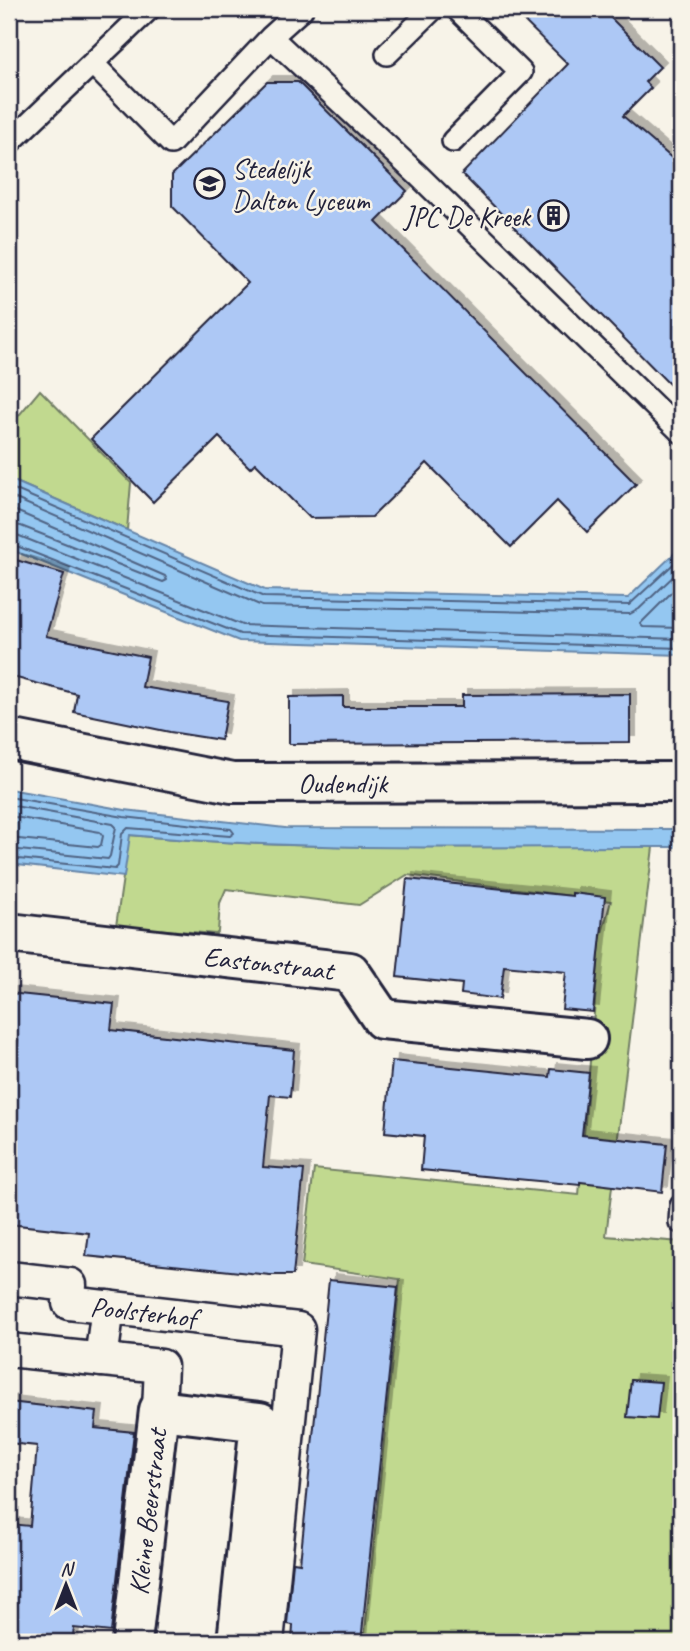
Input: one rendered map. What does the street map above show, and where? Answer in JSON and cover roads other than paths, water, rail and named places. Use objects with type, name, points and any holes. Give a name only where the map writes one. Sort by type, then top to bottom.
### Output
[{"type":"street","name":"Oudendijk","points":[[9,739],[232,783],[681,782]]},
{"type":"street","name":"Eastonstraat","points":[[9,933],[350,972],[382,1019],[587,1039]]},
{"type":"street","name":"Poolsterhof","points":[[9,1278],[71,1285],[69,1303],[298,1329],[275,1422]]},
{"type":"street","points":[[101,1360],[108,1307]]},
{"type":"street","name":"Poolsterhof","points":[[9,1350],[161,1366],[159,1410]]},
{"type":"street","name":"Kleine Beerstraat","points":[[132,1642],[159,1410],[275,1422]]},
{"type":"street","points":[[237,1642],[275,1422]]},
{"type":"street","points":[[267,1642],[275,1422]]},
{"type":"lane","points":[[9,143],[149,9]]},
{"type":"lane","points":[[93,64],[171,144],[271,37],[302,9]]},
{"type":"lane","points":[[387,54],[433,9]]},
{"type":"lane","points":[[453,141],[521,72],[457,9]]},
{"type":"lane","points":[[271,37],[418,175],[681,432]]},
{"type":"lane","points":[[681,1206],[681,1222]]},
{"type":"water","points":[[9,479],[265,590],[628,598],[681,547],[681,655],[239,641],[9,549]]},
{"type":"water","points":[[9,789],[125,810],[285,828],[681,829],[681,847],[337,846],[199,841],[130,835],[124,877],[9,864]]},
{"type":"place","name":"Stedelijk Dalton Lyceum","points":[[209,184]]},
{"type":"place","name":"JPC De Kreek","points":[[553,216]]}]
